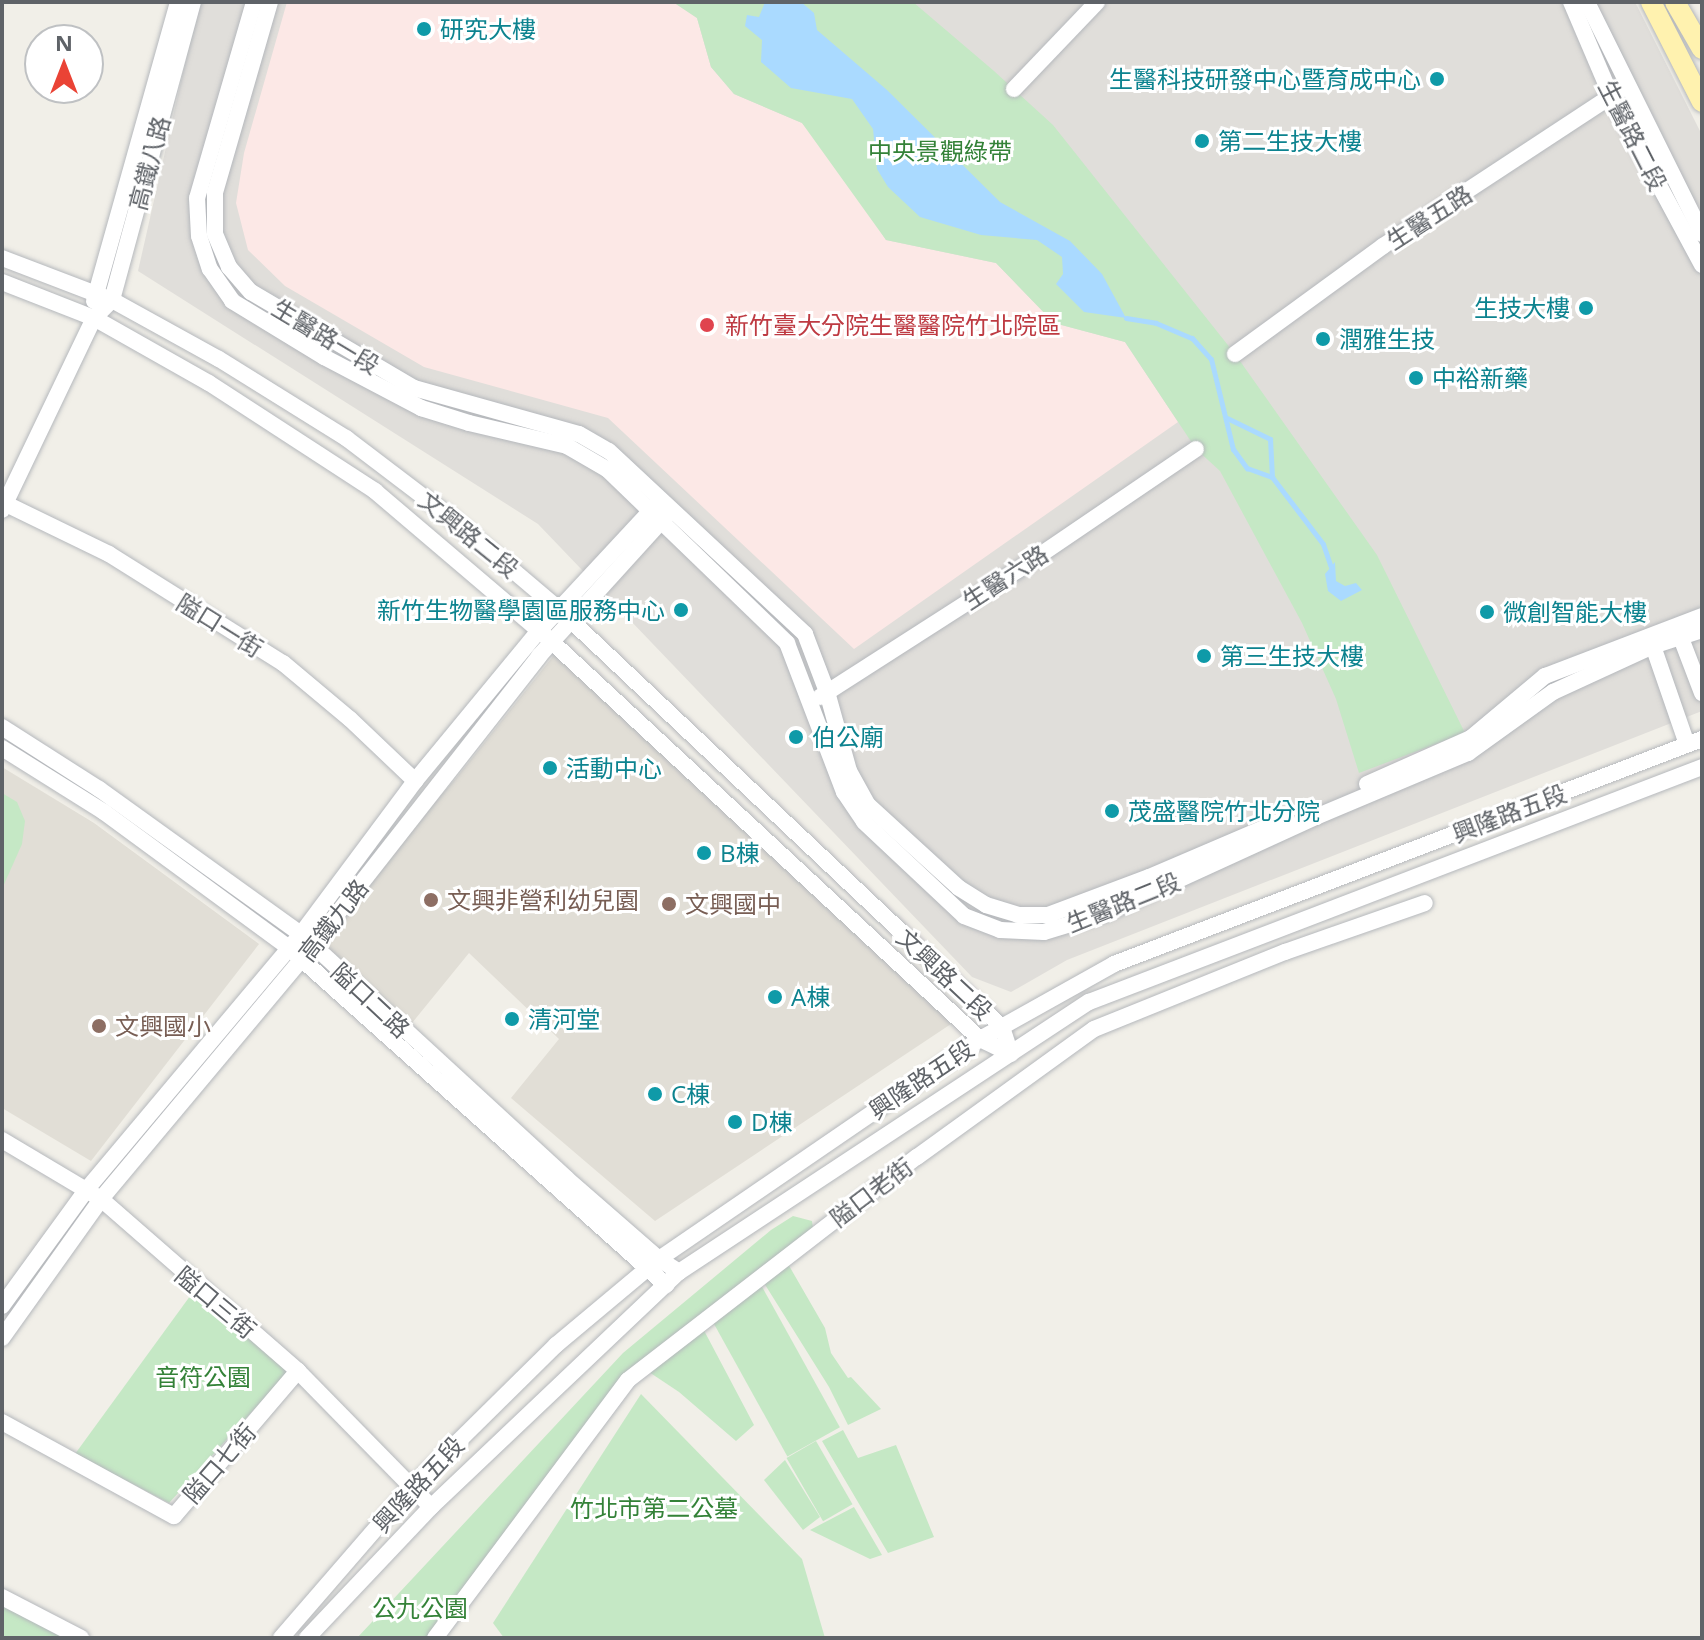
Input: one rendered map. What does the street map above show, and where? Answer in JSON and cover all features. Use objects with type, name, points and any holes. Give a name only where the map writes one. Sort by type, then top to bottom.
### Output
[{"type":"main road","points":[[1651,2],[1702,102]]},
{"type":"main road","points":[[1675,2],[1702,49]]},
{"type":"street","name":"高鐵八路","points":[[94,318],[93,293],[178,2]]},
{"type":"street","name":"高鐵八路","points":[[3,505],[94,318],[112,300],[193,2]]},
{"type":"street","name":"生醫路一段","points":[[254,2],[197,198],[199,236],[210,269],[232,301],[324,357],[421,408],[469,423],[567,446],[608,470],[662,510]]},
{"type":"street","name":"生醫路一段","points":[[270,2],[215,192],[215,234],[229,267],[251,292],[414,388],[579,434],[609,451],[662,510]]},
{"type":"street","points":[[1014,89],[1097,2]]},
{"type":"street","name":"生醫路二段","points":[[1571,2],[1611,96],[1702,265]]},
{"type":"street","name":"生醫路二段","points":[[1587,2],[1702,234]]},
{"type":"street","name":"生醫五路","points":[[1235,354],[1383,246],[1627,86]]},
{"type":"street","name":"文興路二段","points":[[2,258],[112,300],[219,359],[346,438],[450,517],[566,616],[1002,1027],[1011,1054]]},
{"type":"street","name":"文興路二段","points":[[2,282],[94,318],[209,383],[375,491],[545,637],[980,1039],[1011,1054]]},
{"type":"street","name":"生醫六路","points":[[812,702],[1018,570],[1196,449]]},
{"type":"street","name":"隘口一街","points":[[3,505],[109,554],[283,663],[350,719],[415,781]]},
{"type":"street","name":"高鐵九路","points":[[306,940],[415,781],[662,510]]},
{"type":"street","name":"生醫路二段","points":[[662,510],[805,634],[827,692],[849,771],[868,805],[959,888],[986,905],[1018,915],[1048,915],[1149,877],[1471,738],[1545,676],[1702,616]]},
{"type":"street","name":"生醫路二段","points":[[662,510],[787,643],[812,702],[830,761],[844,792],[864,822],[964,916],[1000,930],[1044,932],[1106,913],[1318,816],[1468,753],[1553,692],[1653,646],[1702,630]]},
{"type":"street","points":[[1694,742],[1653,646],[1663,629],[1681,638],[1702,693]]},
{"type":"street","name":"高鐵九路","points":[[2,1306],[295,954],[545,637]]},
{"type":"street","name":"隘口二路","points":[[2,727],[99,789],[306,940],[653,1264],[666,1285]]},
{"type":"street","name":"興隆路五段","points":[[281,1638],[411,1488],[556,1345],[653,1264],[980,1039],[1114,964],[1694,742]]},
{"type":"street","name":"隘口二路","points":[[2,748],[104,812],[295,954],[653,1264],[679,1272]]},
{"type":"street","name":"興隆路五段","points":[[307,1638],[431,1507],[580,1362],[679,1272],[1089,1002],[1702,767]]},
{"type":"street","name":"隘口老街","points":[[435,1638],[628,1380],[917,1157],[1094,1029],[1285,952],[1425,903]]},
{"type":"street","name":"隘口三街","points":[[2,1140],[94,1194],[298,1371],[431,1507]]},
{"type":"street","name":"高鐵九路","points":[[2,1338],[94,1194]]},
{"type":"street","name":"隘口七街","points":[[2,1422],[174,1516],[298,1371]]},
{"type":"street","points":[[2,1597],[81,1638]]},
{"type":"shaded area","points":[[199,2],[1635,2],[1702,135],[1702,711],[1067,960],[1011,992],[972,977],[538,524],[138,271]]},
{"type":"shaded area","name":"新竹臺大分院生醫醫院竹北院區","points":[[287,2],[673,2],[697,18],[711,67],[734,94],[802,123],[841,170],[886,240],[996,263],[1054,323],[1125,342],[1178,422],[854,649],[608,418],[424,367],[285,286],[248,250],[236,203],[244,153]]},
{"type":"shaded area","name":"文興國中","points":[[558,650],[954,1022],[655,1221],[511,1098],[559,1039],[469,953],[412,1023],[311,944],[457,777]]},
{"type":"shaded area","name":"文興國小","points":[[2,767],[94,823],[259,944],[91,1161],[2,1108]]},
{"type":"green space","name":"中央景觀綠帶","points":[[673,2],[913,2],[1053,125],[1235,354],[1377,555],[1465,733],[1359,773],[1336,699],[1302,623],[1220,471],[1196,449],[1125,342],[1054,323],[996,263],[886,240],[802,123],[734,94],[711,67],[697,18]]},
{"type":"green space","points":[[2,793],[17,802],[25,821],[22,844],[2,889]]},
{"type":"green space","name":"公九公園","points":[[793,1216],[812,1221],[813,1228],[622,1378],[429,1638],[357,1638],[623,1353],[771,1230]]},
{"type":"green space","points":[[784,1257],[825,1328],[831,1353],[848,1378],[851,1377],[881,1409],[848,1425],[829,1387],[759,1275]]},
{"type":"green space","points":[[756,1276],[840,1427],[787,1456],[704,1305]]},
{"type":"green space","name":"音符公園","points":[[193,1292],[290,1370],[169,1503],[75,1454]]},
{"type":"green space","points":[[699,1321],[754,1425],[736,1441],[679,1392],[640,1366]]},
{"type":"green space","name":"竹北市第二公墓","points":[[641,1394],[802,1559],[825,1638],[504,1638],[493,1623]]},
{"type":"green space","points":[[843,1430],[858,1458],[896,1445],[934,1537],[888,1553],[822,1441]]},
{"type":"green space","points":[[816,1441],[852,1504],[823,1521],[787,1458]]},
{"type":"green space","points":[[785,1460],[820,1517],[803,1530],[764,1480]]},
{"type":"green space","points":[[854,1507],[882,1555],[870,1559],[810,1530]]},
{"type":"green space","points":[[2,1600],[80,1638],[2,1638]]},
{"type":"water","points":[[765,2],[801,2],[814,13],[817,30],[887,90],[1000,202],[1070,241],[1102,274],[1126,318],[1084,312],[1056,284],[1063,274],[1062,257],[1037,240],[981,235],[920,217],[888,187],[877,169],[873,129],[852,99],[791,88],[761,62],[762,40],[745,26],[747,15],[759,17]]},
{"type":"water","points":[[1335,562],[1336,581],[1345,586],[1356,583],[1362,590],[1341,601],[1328,591],[1325,574]]},
{"type":"waterway","points":[[1126,318],[1156,323],[1192,338],[1211,359],[1233,449],[1247,468],[1272,477],[1323,544],[1331,567]]},
{"type":"waterway","points":[[1227,418],[1270,439],[1272,477]]},
{"type":"place","name":"研究大樓","points":[[424,29]]},
{"type":"place","name":"生醫科技研發中心暨育成中心","points":[[1437,79]]},
{"type":"place","name":"第二生技大樓","points":[[1202,141]]},
{"type":"place","name":"生技大樓","points":[[1586,308]]},
{"type":"place","name":"新竹臺大分院生醫醫院竹北院區","points":[[707,325]]},
{"type":"place","name":"潤雅生技","points":[[1323,339]]},
{"type":"place","name":"中裕新藥","points":[[1416,378]]},
{"type":"place","name":"新竹生物醫學園區服務中心","points":[[681,610]]},
{"type":"place","name":"微創智能大樓","points":[[1487,612]]},
{"type":"place","name":"第三生技大樓","points":[[1204,656]]},
{"type":"place","name":"伯公廟","points":[[796,737]]},
{"type":"place","name":"活動中心","points":[[550,768]]},
{"type":"place","name":"茂盛醫院竹北分院","points":[[1112,811]]},
{"type":"place","name":"B棟","points":[[704,853]]},
{"type":"place","name":"文興非營利幼兒園","points":[[431,900]]},
{"type":"place","name":"文興國中","points":[[669,904]]},
{"type":"place","name":"A棟","points":[[775,997]]},
{"type":"place","name":"清河堂","points":[[512,1019]]},
{"type":"place","name":"文興國小","points":[[99,1026]]},
{"type":"place","name":"C棟","points":[[655,1094]]},
{"type":"place","name":"D棟","points":[[735,1122]]}]
